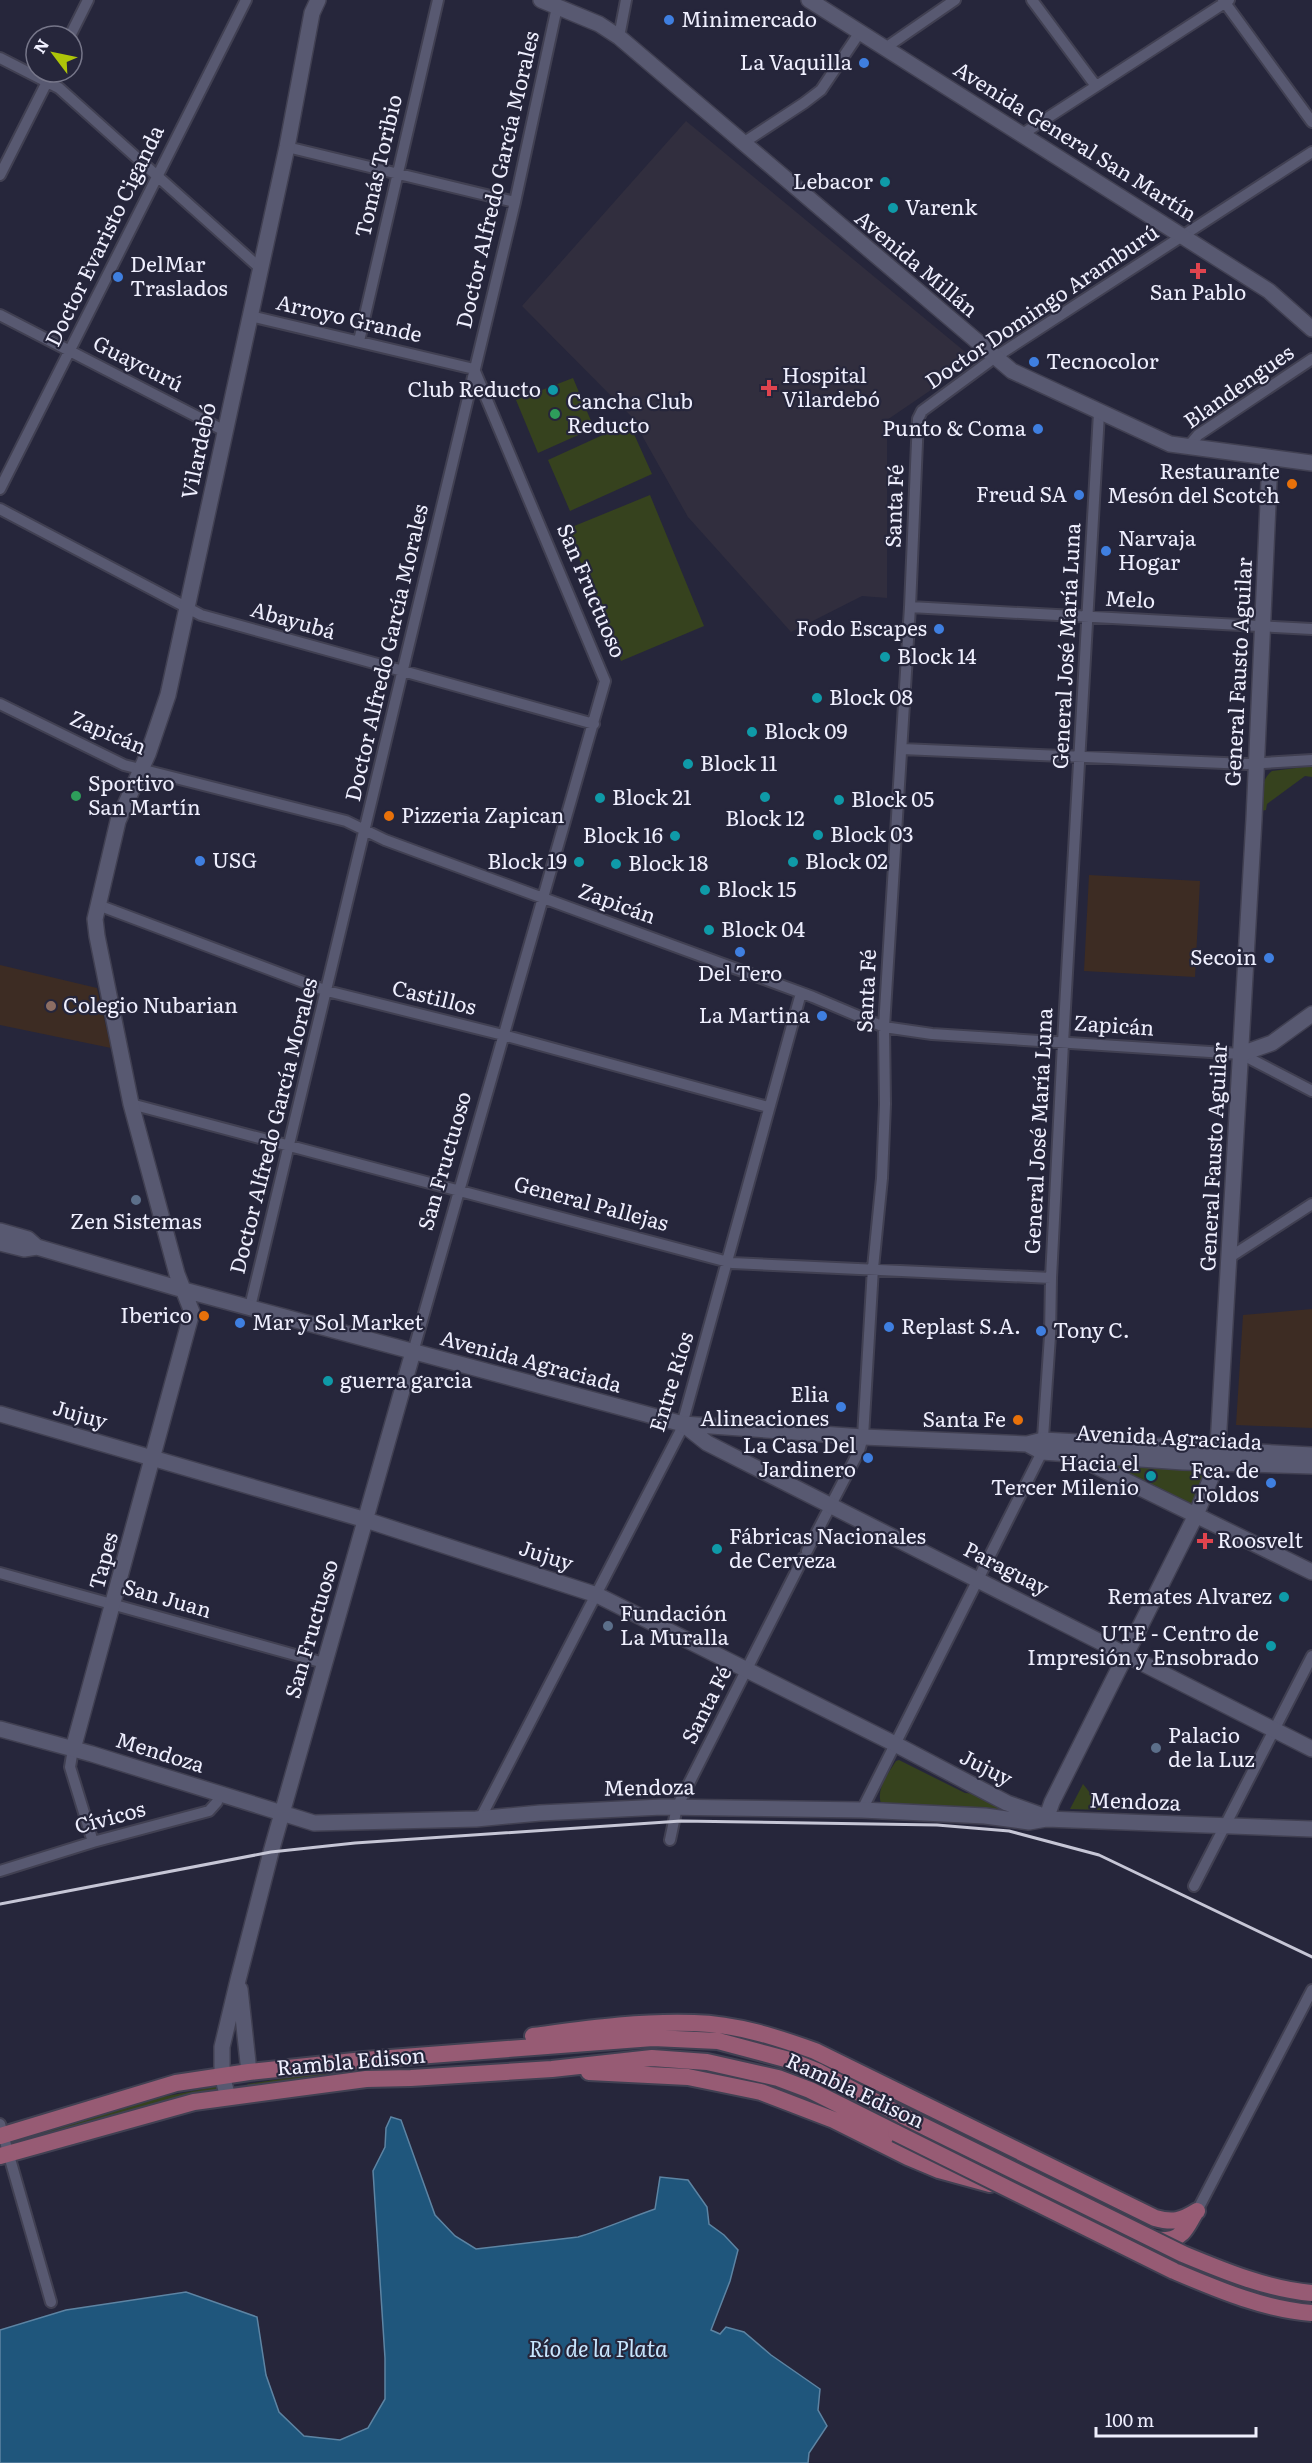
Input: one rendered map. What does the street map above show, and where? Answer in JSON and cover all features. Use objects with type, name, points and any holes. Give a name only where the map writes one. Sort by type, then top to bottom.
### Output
[{"type":"main road","points":[[505,2050],[533,2036],[611,2026],[694,2023],[770,2036],[815,2051],[1155,2218],[1171,2223],[1183,2221],[1197,2211]]},
{"type":"main road","name":"Rambla Edison","points":[[1,2132],[176,2083],[249,2072],[364,2060],[653,2038],[718,2041],[789,2060],[819,2072],[1183,2254],[1228,2273],[1266,2285],[1312,2293]]},
{"type":"main road","name":"Rambla Edison","points":[[4,2154],[169,2107],[228,2097],[366,2079],[552,2069],[652,2058],[685,2060],[735,2067],[810,2090],[1174,2271],[1220,2291],[1262,2305],[1312,2313]]},
{"type":"main road","points":[[552,2069],[614,2075],[688,2077],[761,2092],[834,2120],[939,2170],[986,2183],[1149,2241],[1170,2240],[1182,2234],[1197,2211]]},
{"type":"street","points":[[76,24],[88,0]]},
{"type":"street","name":"Doctor Evaristo Ciganda","points":[[0,489],[246,0]]},
{"type":"street","name":"Vilardebó","points":[[131,1104],[95,919],[118,821],[162,717],[261,269],[312,13],[318,0]]},
{"type":"street","name":"Tomás Toribio","points":[[359,341],[438,0]]},
{"type":"street","name":"Avenida Millán","points":[[541,0],[599,24],[619,37],[994,358],[1033,382],[1160,441],[1312,464]]},
{"type":"street","points":[[619,37],[626,0]]},
{"type":"street","name":"Avenida General San Martín","points":[[808,0],[888,48],[1021,135],[1269,291],[1312,329]]},
{"type":"street","points":[[888,48],[954,0]]},
{"type":"street","points":[[1032,0],[1096,86]]},
{"type":"street","points":[[1021,135],[1226,1],[1312,122]]},
{"type":"street","name":"Doctor Alfredo García Morales","points":[[250,1307],[515,202],[557,7]]},
{"type":"street","points":[[743,143],[821,90],[860,32]]},
{"type":"street","name":"Arroyo Grande","points":[[0,58],[24,67]]},
{"type":"street","points":[[0,175],[45,84]]},
{"type":"street","name":"Arroyo Grande","points":[[56,84],[156,177],[261,269]]},
{"type":"street","points":[[286,147],[515,202]]},
{"type":"street","name":"Doctor Domingo Aramburú","points":[[918,419],[922,411],[994,358],[1312,152]]},
{"type":"street","name":"Guaycurú","points":[[0,315],[225,432]]},
{"type":"street","name":"Arroyo Grande","points":[[250,316],[474,369]]},
{"type":"street","name":"Blandengues","points":[[1188,447],[1198,435],[1312,359]]},
{"type":"street","name":"San Fructuoso","points":[[228,2097],[222,2076],[222,2047],[282,1813],[605,681],[474,369]]},
{"type":"street","name":"General José María Luna","points":[[862,1810],[979,1579],[1042,1446],[1050,1336],[1063,1043],[1099,413]]},
{"type":"street","name":"Santa Fé","points":[[670,1840],[677,1807],[859,1451],[863,1437],[885,1115],[884,1027],[910,607],[918,419]]},
{"type":"street","name":"General Fausto Aguilar","points":[[1046,1819],[1052,1802],[1196,1515],[1218,1456],[1241,1054],[1270,458]]},
{"type":"street","name":"Abayubá","points":[[0,509],[201,615],[594,724]]},
{"type":"street","name":"Melo","points":[[910,607],[1312,629]]},
{"type":"street","name":"Zapicán","points":[[0,704],[111,760],[346,821],[365,832],[801,993],[884,1027],[932,1034],[1241,1054]]},
{"type":"street","points":[[902,749],[1256,764],[1312,760]]},
{"type":"street","name":"Castillos","points":[[98,905],[327,991],[503,1035],[768,1107]]},
{"type":"street","name":"Entre Ríos","points":[[480,1819],[597,1595],[682,1424],[801,993]]},
{"type":"street","points":[[1241,1054],[1272,1043],[1312,1014]]},
{"type":"street","points":[[1269,1068],[1265,1058],[1272,1043]]},
{"type":"street","points":[[1241,1054],[1312,1091]]},
{"type":"street","name":"General Pallejas","points":[[131,1104],[290,1144],[726,1261],[1051,1278]]},
{"type":"street","name":"Tapes","points":[[93,1842],[70,1767],[73,1749],[192,1312],[177,1274],[131,1104]]},
{"type":"street","points":[[1230,1257],[1312,1204]]},
{"type":"street","name":"Avenida Agraciada","points":[[0,1231],[28,1239],[37,1247]]},
{"type":"street","name":"Avenida Agraciada","points":[[0,1243],[24,1249],[37,1247],[184,1290],[682,1424],[863,1437],[1218,1456],[1312,1466]]},
{"type":"street","name":"Jujuy","points":[[0,1414],[366,1520],[597,1595],[895,1743],[1007,1803],[1046,1819]]},
{"type":"street","name":"Paraguay","points":[[682,1424],[707,1443],[1312,1749]]},
{"type":"street","name":"Avenida Agraciada","points":[[1042,1446],[1071,1454],[1312,1455]]},
{"type":"street","points":[[1071,1454],[1312,1572]]},
{"type":"street","name":"San Juan","points":[[0,1573],[324,1663]]},
{"type":"street","points":[[1194,1886],[1312,1656]]},
{"type":"street","name":"Mendoza","points":[[0,1729],[220,1793],[300,1820],[329,1824],[480,1819],[540,1813],[677,1807],[862,1810],[964,1814],[1029,1822],[1046,1819],[1312,1829]]},
{"type":"street","name":"Cívicos","points":[[0,1870],[93,1842],[210,1811],[220,1793]]},
{"type":"street","name":"San Fructuoso","points":[[238,1980],[249,2072]]},
{"type":"street","points":[[1197,2211],[1312,1990]]},
{"type":"street","points":[[1,2132],[4,2154],[51,2302]]},
{"type":"shaded area","name":"Hospital Vilardebó","points":[[686,121],[975,360],[887,420],[887,598],[862,596],[791,632],[688,517],[631,416],[522,306]]},
{"type":"shaded area","points":[[1089,875],[1200,881],[1195,977],[1084,971]]},
{"type":"shaded area","name":"Colegio Nubarian","points":[[0,965],[97,988],[111,1048],[0,1025]]},
{"type":"shaded area","points":[[1312,1309],[1312,1428],[1236,1425],[1243,1315]]},
{"type":"green space","name":"Cancha Club Reducto","points":[[573,378],[594,428],[538,453],[516,400]]},
{"type":"green space","points":[[629,423],[652,474],[570,511],[548,460]]},
{"type":"green space","points":[[650,495],[704,626],[621,661],[567,529]]},
{"type":"green space","points":[[1312,766],[1312,777],[1305,776],[1267,804],[1266,810],[1261,811],[1265,779],[1272,771]]},
{"type":"green space","points":[[1109,1463],[1203,1469],[1205,1473],[1192,1507],[1108,1466]]},
{"type":"green space","points":[[899,1760],[965,1793],[978,1794],[1006,1808],[1002,1811],[881,1804],[880,1792],[884,1781],[896,1761]]},
{"type":"green space","points":[[1083,1784],[1102,1808],[1101,1810],[1070,1809]]},
{"type":"green space","points":[[342,2070],[344,2075],[250,2088],[247,2084]]},
{"type":"green space","points":[[219,2086],[219,2091],[29,2140],[28,2137],[28,2135],[147,2100]]},
{"type":"water","name":"Río de la Plata","points":[[391,2117],[401,2120],[435,2215],[455,2236],[476,2249],[588,2234],[655,2209],[660,2177],[688,2180],[707,2207],[709,2224],[724,2235],[738,2250],[730,2281],[711,2330],[720,2334],[726,2327],[744,2332],[771,2355],[820,2389],[818,2410],[827,2426],[809,2453],[808,2463],[0,2463],[0,2330],[66,2310],[186,2292],[257,2317],[266,2375],[279,2412],[304,2436],[340,2440],[368,2428],[385,2399],[385,2358],[373,2171],[385,2147],[386,2128]]},
{"type":"railway","points":[[0,1904],[271,1852],[355,1843],[681,1821],[937,1825],[1009,1831],[1099,1855],[1312,1957]]},
{"type":"place","name":"Minimercado","points":[[669,20]]},
{"type":"place","name":"La Vaquilla","points":[[864,63]]},
{"type":"place","name":"Lebacor","points":[[885,182]]},
{"type":"place","name":"Varenk","points":[[893,208]]},
{"type":"place","name":"San Pablo","points":[[1198,271]]},
{"type":"place","name":"DelMar Traslados","points":[[118,277]]},
{"type":"place","name":"Tecnocolor","points":[[1034,362]]},
{"type":"place","name":"Hospital Vilardebó","points":[[769,388]]},
{"type":"place","name":"Club Reducto","points":[[553,390]]},
{"type":"place","name":"Cancha Club Reducto","points":[[555,414]]},
{"type":"place","name":"Punto & Coma","points":[[1038,429]]},
{"type":"place","name":"Restaurante Mesón del Scotch","points":[[1292,484]]},
{"type":"place","name":"Freud SA","points":[[1079,495]]},
{"type":"place","name":"Narvaja Hogar","points":[[1106,551]]},
{"type":"place","name":"Fodo Escapes","points":[[939,629]]},
{"type":"place","name":"Block 14","points":[[885,657]]},
{"type":"place","name":"Block 08","points":[[817,698]]},
{"type":"place","name":"Block 09","points":[[752,732]]},
{"type":"place","name":"Block 11","points":[[688,764]]},
{"type":"place","name":"Sportivo San Martín","points":[[76,796]]},
{"type":"place","name":"Block 12","points":[[765,797]]},
{"type":"place","name":"Block 21","points":[[600,798]]},
{"type":"place","name":"Block 05","points":[[839,800]]},
{"type":"place","name":"Pizzeria Zapican","points":[[389,816]]},
{"type":"place","name":"Block 03","points":[[818,835]]},
{"type":"place","name":"Block 16","points":[[675,836]]},
{"type":"place","name":"USG","points":[[200,861]]},
{"type":"place","name":"Block 19","points":[[579,862]]},
{"type":"place","name":"Block 02","points":[[793,862]]},
{"type":"place","name":"Block 18","points":[[616,864]]},
{"type":"place","name":"Block 15","points":[[705,890]]},
{"type":"place","name":"Block 04","points":[[709,930]]},
{"type":"place","name":"Del Tero","points":[[740,952]]},
{"type":"place","name":"Secoin","points":[[1269,958]]},
{"type":"place","name":"Colegio Nubarian","points":[[51,1006]]},
{"type":"place","name":"La Martina","points":[[822,1016]]},
{"type":"place","name":"Zen Sistemas","points":[[136,1200]]},
{"type":"place","name":"Iberico","points":[[204,1316]]},
{"type":"place","name":"Mar y Sol Market","points":[[240,1323]]},
{"type":"place","name":"Replast S.A.","points":[[889,1327]]},
{"type":"place","name":"Tony C.","points":[[1041,1331]]},
{"type":"place","name":"guerra garcia","points":[[328,1381]]},
{"type":"place","name":"Elia Alineaciones","points":[[841,1407]]},
{"type":"place","name":"Santa Fe","points":[[1018,1420]]},
{"type":"place","name":"La Casa Del Jardinero","points":[[868,1458]]},
{"type":"place","name":"Hacia el Tercer Milenio","points":[[1151,1476]]},
{"type":"place","name":"Fca. de Toldos","points":[[1271,1483]]},
{"type":"place","name":"Roosvelt","points":[[1205,1541]]},
{"type":"place","name":"Fábricas Nacionales de Cerveza","points":[[717,1549]]},
{"type":"place","name":"Remates Alvarez","points":[[1284,1597]]},
{"type":"place","name":"Fundación La Muralla","points":[[608,1626]]},
{"type":"place","name":"UTE - Centro de Impresión y Ensobrado","points":[[1271,1646]]},
{"type":"place","name":"Palacio de la Luz","points":[[1156,1748]]}]
